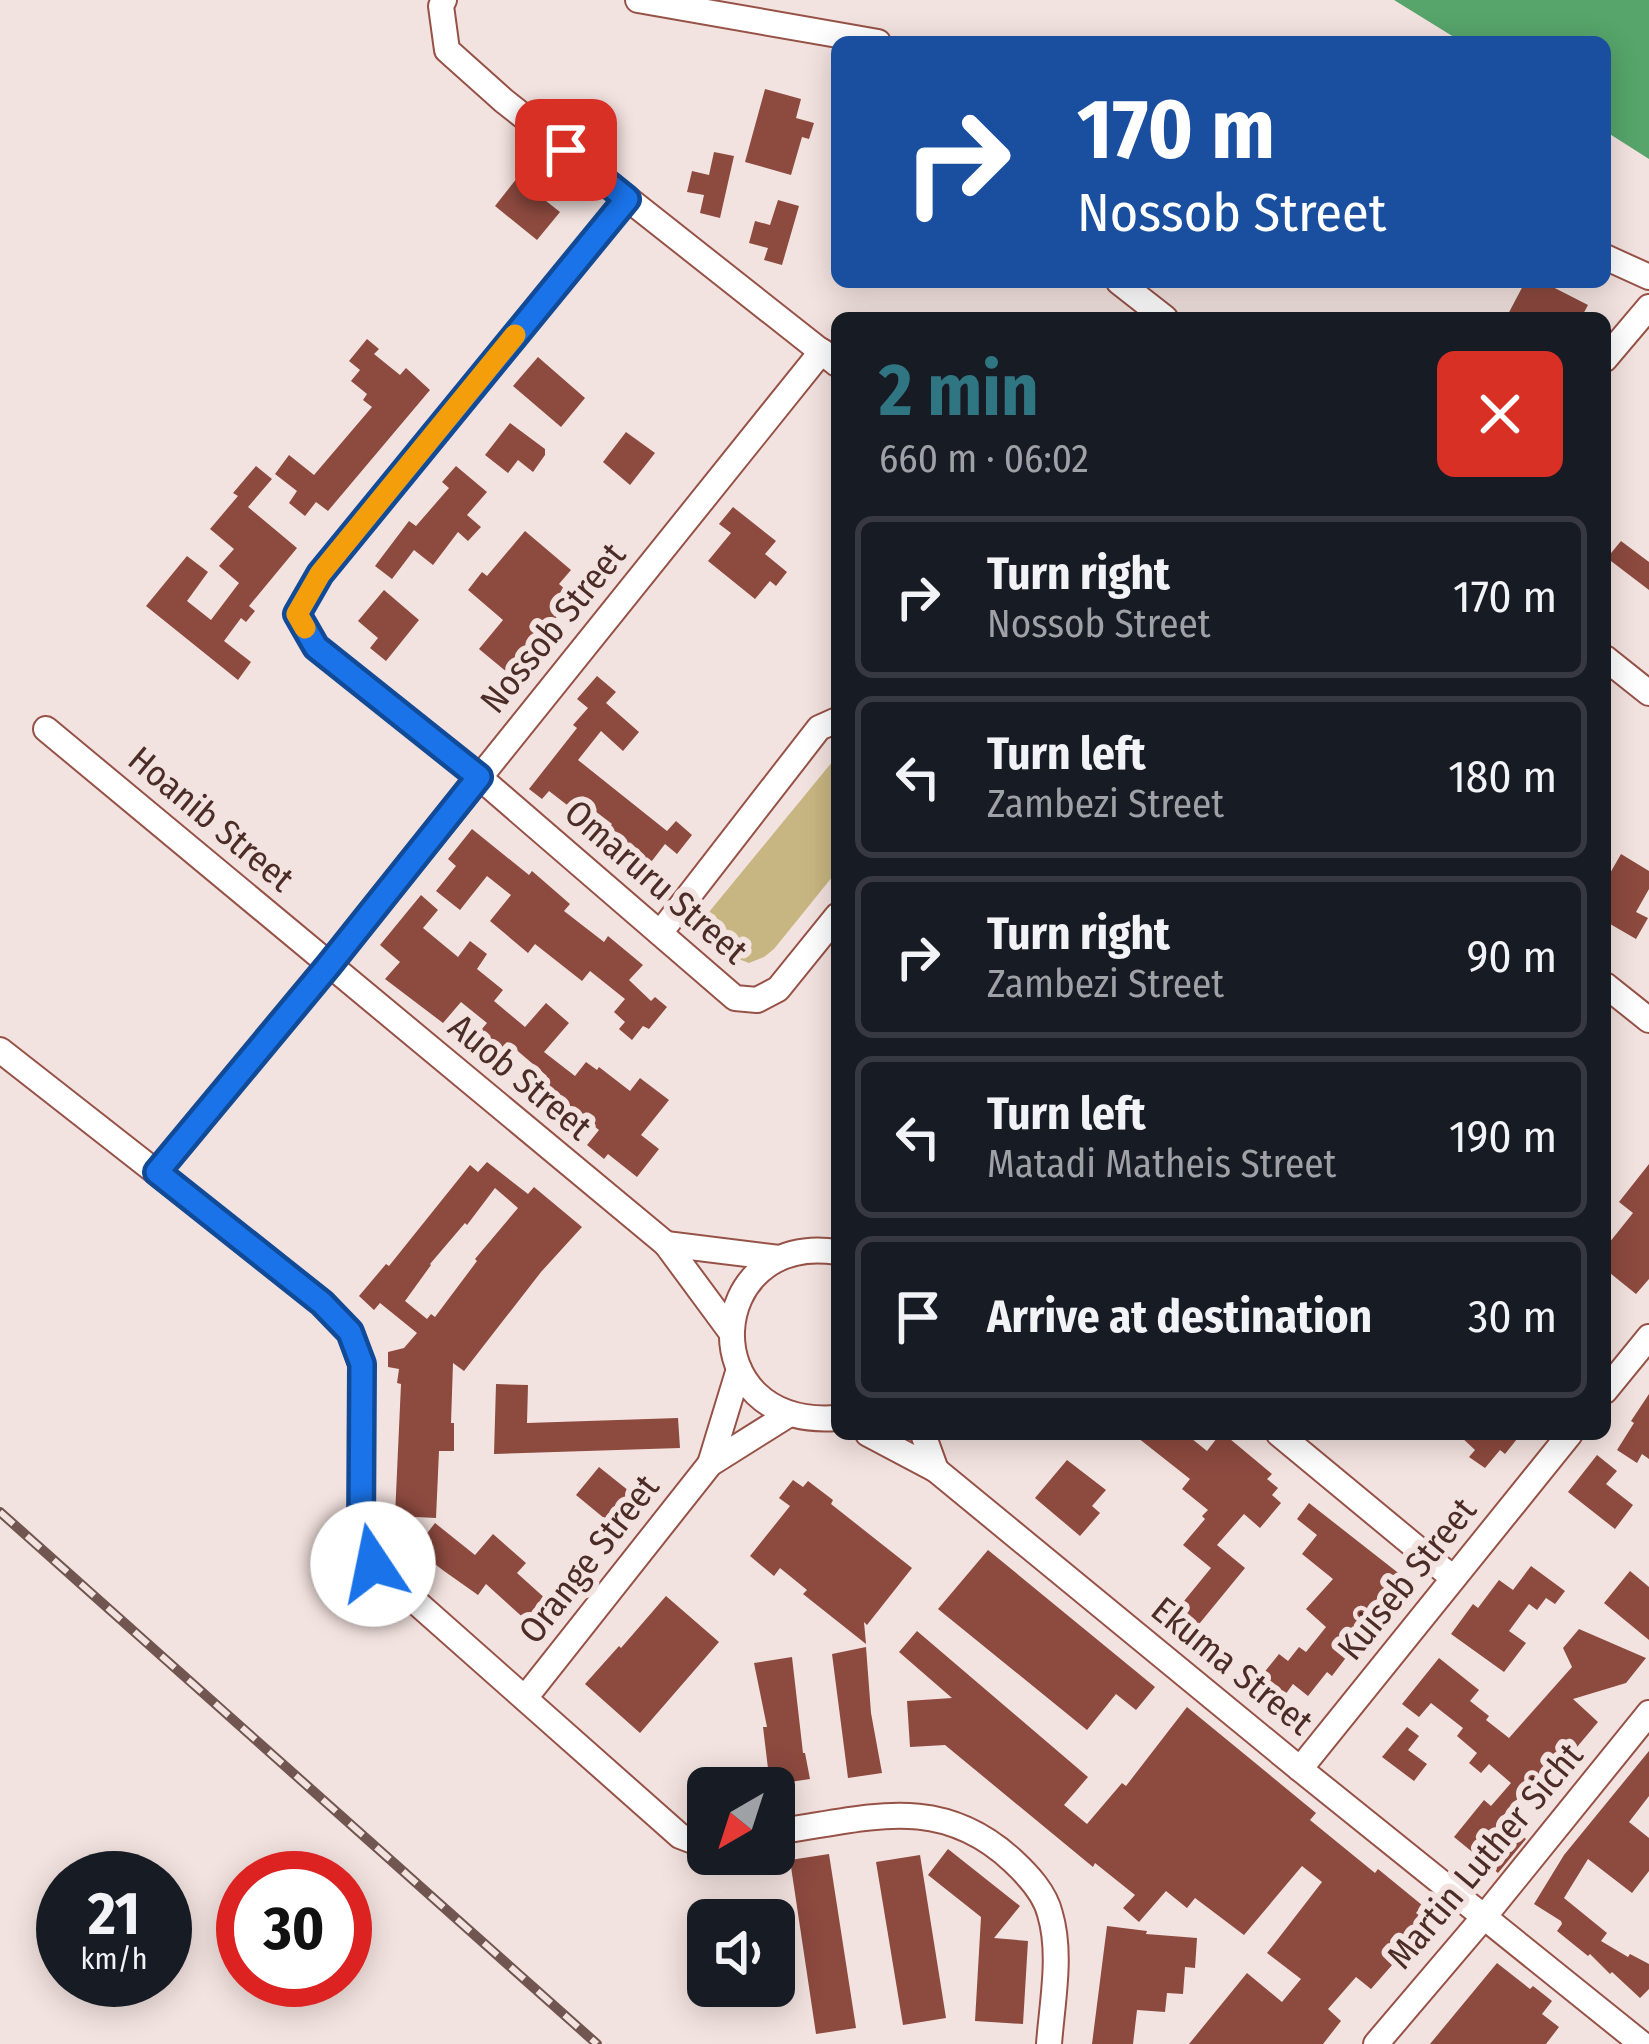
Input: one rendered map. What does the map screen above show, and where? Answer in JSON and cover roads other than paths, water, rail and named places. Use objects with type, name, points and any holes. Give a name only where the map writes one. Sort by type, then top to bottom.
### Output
[{"type":"street","points":[[444,0],[447,50],[504,101],[829,357]]},
{"type":"street","points":[[638,0],[844,36]]},
{"type":"street","name":"Omaruru Street","points":[[627,199],[320,574],[297,614],[316,647],[479,777],[735,998],[758,1000],[778,989],[831,923]]},
{"type":"street","points":[[1611,260],[1649,277]]},
{"type":"street","points":[[1127,288],[1157,312]]},
{"type":"street","points":[[1611,352],[1649,307]]},
{"type":"street","name":"Nossob Street","points":[[157,1172],[829,357]]},
{"type":"street","points":[[1611,663],[1649,692]]},
{"type":"street","points":[[660,933],[819,728],[831,723]]},
{"type":"street","name":"Hoanib Street","points":[[46,729],[329,965]]},
{"type":"street","name":"Auob Street","points":[[329,965],[665,1244],[731,1332]]},
{"type":"street","points":[[1611,990],[1649,1020]]},
{"type":"street","points":[[0,1050],[11,1068],[157,1172],[322,1303],[350,1332],[362,1364],[361,1536],[373,1564],[687,1838]]},
{"type":"street","points":[[665,1244],[779,1258]]},
{"type":"street","points":[[831,1252],[799,1251],[760,1270],[744,1288],[731,1332],[739,1369],[768,1405],[788,1415],[831,1418]]},
{"type":"street","points":[[1611,1384],[1649,1337]]},
{"type":"street","name":"Orange Street","points":[[710,1464],[739,1369]]},
{"type":"street","name":"Orange Street","points":[[525,1698],[710,1464],[788,1415]]},
{"type":"street","name":"Ekuma Street","points":[[880,1440],[936,1469],[1642,2044]]},
{"type":"street","points":[[925,1440],[936,1469]]},
{"type":"street","points":[[1286,1440],[1453,1578]]},
{"type":"street","name":"Kuiseb Street","points":[[1300,1769],[1565,1440]]},
{"type":"street","name":"Martin Luther Sicht","points":[[1376,2044],[1649,1713]]},
{"type":"street","points":[[795,1829],[909,1814],[935,1817],[958,1825],[1008,1856],[1029,1876],[1050,1912],[1055,1953],[1049,2044]]},
{"type":"railway","points":[[0,1512],[597,2044]]}]
